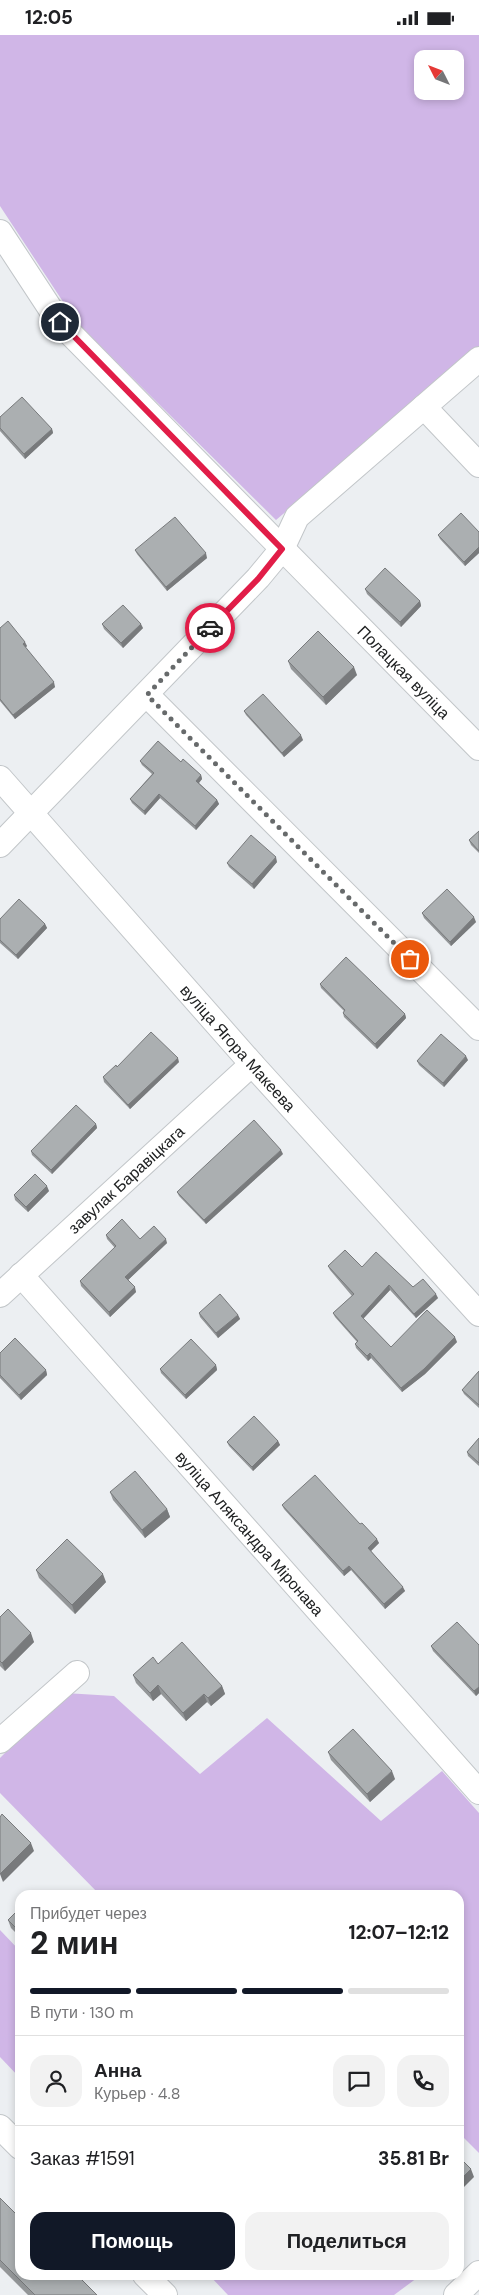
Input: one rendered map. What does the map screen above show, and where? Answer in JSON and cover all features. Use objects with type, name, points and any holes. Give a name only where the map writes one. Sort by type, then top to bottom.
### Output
[{"type":"street","name":"Полацкая вуліца","points":[[0,233],[60,322],[479,748]]},
{"type":"street","points":[[0,845],[33,814],[258,579],[282,549],[297,517],[479,359]]},
{"type":"street","points":[[424,407],[479,465]]},
{"type":"street","points":[[147,695],[479,1028]]},
{"type":"street","name":"вуліца Ягора Макеева","points":[[0,778],[252,1064],[479,1314]]},
{"type":"street","name":"завулак Баравіцкага","points":[[0,1295],[252,1064]]},
{"type":"street","name":"вуліца Аляксандра Міронава","points":[[21,1275],[479,1792]]},
{"type":"street","points":[[0,1741],[77,1673]]},
{"type":"street","points":[[0,2127],[15,2142]]},
{"type":"street","points":[[456,2295],[479,2273]]},
{"type":"street","points":[[150,2280],[165,2295]]},
{"type":"shaded area","points":[[0,35],[479,35],[479,347],[276,520],[77,323],[0,206]]},
{"type":"shaded area","points":[[65,1693],[114,1696],[200,1774],[267,1718],[381,1821],[442,1771],[479,1813],[479,2153],[464,2138],[464,1890],[95,1890],[0,1793],[0,1758]]},
{"type":"shaded area","points":[[0,1930],[15,1946],[15,2073],[0,2057]]},
{"type":"shaded area","points":[[214,2280],[414,2280],[394,2295],[228,2295]]},
{"type":"building","points":[[22,397],[52,429],[24,454],[0,428],[0,417]]},
{"type":"building","points":[[461,513],[479,532],[479,547],[464,562],[438,535]]},
{"type":"building","points":[[175,517],[206,553],[166,587],[135,550]]},
{"type":"building","points":[[385,568],[420,601],[400,622],[365,589]]},
{"type":"building","points":[[123,605],[141,624],[121,643],[102,624]]},
{"type":"building","points":[[8,621],[25,642],[23,644],[54,682],[13,715],[0,699],[0,628]]},
{"type":"building","points":[[318,631],[354,667],[323,697],[288,661]]},
{"type":"building","points":[[263,694],[301,735],[282,753],[244,711]]},
{"type":"building","points":[[158,741],[181,762],[183,759],[201,775],[196,781],[217,800],[195,826],[159,794],[144,811],[130,799],[154,773],[140,761]]},
{"type":"building","points":[[479,831],[479,851],[469,840]]},
{"type":"building","points":[[251,835],[276,857],[252,884],[227,863]]},
{"type":"building","points":[[447,889],[474,917],[450,942],[422,913]]},
{"type":"building","points":[[19,899],[45,924],[16,955],[0,940],[0,919]]},
{"type":"building","points":[[346,957],[405,1014],[375,1044],[343,1013],[345,1010],[320,984]]},
{"type":"building","points":[[151,1032],[178,1058],[128,1105],[103,1077],[116,1065],[117,1067]]},
{"type":"building","points":[[441,1034],[466,1056],[443,1083],[417,1061]]},
{"type":"building","points":[[76,1105],[96,1124],[51,1170],[31,1151]]},
{"type":"building","points":[[254,1120],[281,1150],[204,1220],[177,1192]]},
{"type":"building","points":[[35,1174],[47,1186],[26,1207],[14,1195]]},
{"type":"building","points":[[122,1219],[140,1239],[154,1226],[166,1239],[125,1277],[135,1287],[109,1312],[80,1281],[116,1246],[106,1235]]},
{"type":"building","points":[[345,1250],[362,1267],[376,1252],[413,1287],[423,1279],[436,1294],[414,1314],[389,1285],[361,1316],[391,1347],[427,1310],[455,1337],[424,1369],[401,1388],[370,1353],[367,1356],[355,1344],[358,1341],[333,1313],[354,1294],[328,1266]]},
{"type":"building","points":[[220,1294],[238,1315],[216,1333],[199,1313]]},
{"type":"building","points":[[15,1338],[46,1370],[19,1395],[0,1375],[0,1353]]},
{"type":"building","points":[[191,1339],[216,1365],[185,1395],[160,1369]]},
{"type":"building","points":[[479,1371],[479,1405],[462,1390]]},
{"type":"building","points":[[254,1416],[278,1441],[252,1467],[227,1442]]},
{"type":"building","points":[[479,1438],[479,1463],[467,1452]]},
{"type":"building","points":[[135,1471],[167,1509],[142,1530],[110,1492]]},
{"type":"building","points":[[315,1475],[360,1524],[362,1523],[377,1539],[368,1548],[403,1587],[384,1604],[349,1566],[343,1571],[282,1505]]},
{"type":"building","points":[[67,1539],[103,1574],[72,1605],[36,1570]]},
{"type":"building","points":[[8,1609],[31,1633],[2,1663],[0,1661],[0,1617]]},
{"type":"building","points":[[457,1622],[479,1645],[479,1687],[474,1691],[431,1646]]},
{"type":"building","points":[[182,1642],[222,1686],[208,1698],[204,1694],[183,1713],[158,1685],[150,1693],[133,1675],[153,1657],[158,1664]]},
{"type":"building","points":[[353,1729],[392,1771],[367,1794],[328,1752]]},
{"type":"building","points":[[2,1814],[31,1843],[0,1874],[0,1817]]},
{"type":"building","points":[[15,1913],[15,1927],[8,1920]]},
{"type":"building","points":[[464,2162],[471,2169],[464,2176]]},
{"type":"building","points":[[0,2198],[15,2213],[15,2275],[0,2260]]},
{"type":"building","points":[[20,2280],[82,2280],[97,2295],[35,2295]]},
{"type":"way so far","points":[[210,628],[147,695],[410,959]]},
{"type":"route","points":[[60,322],[282,549],[258,579],[210,628]]}]
